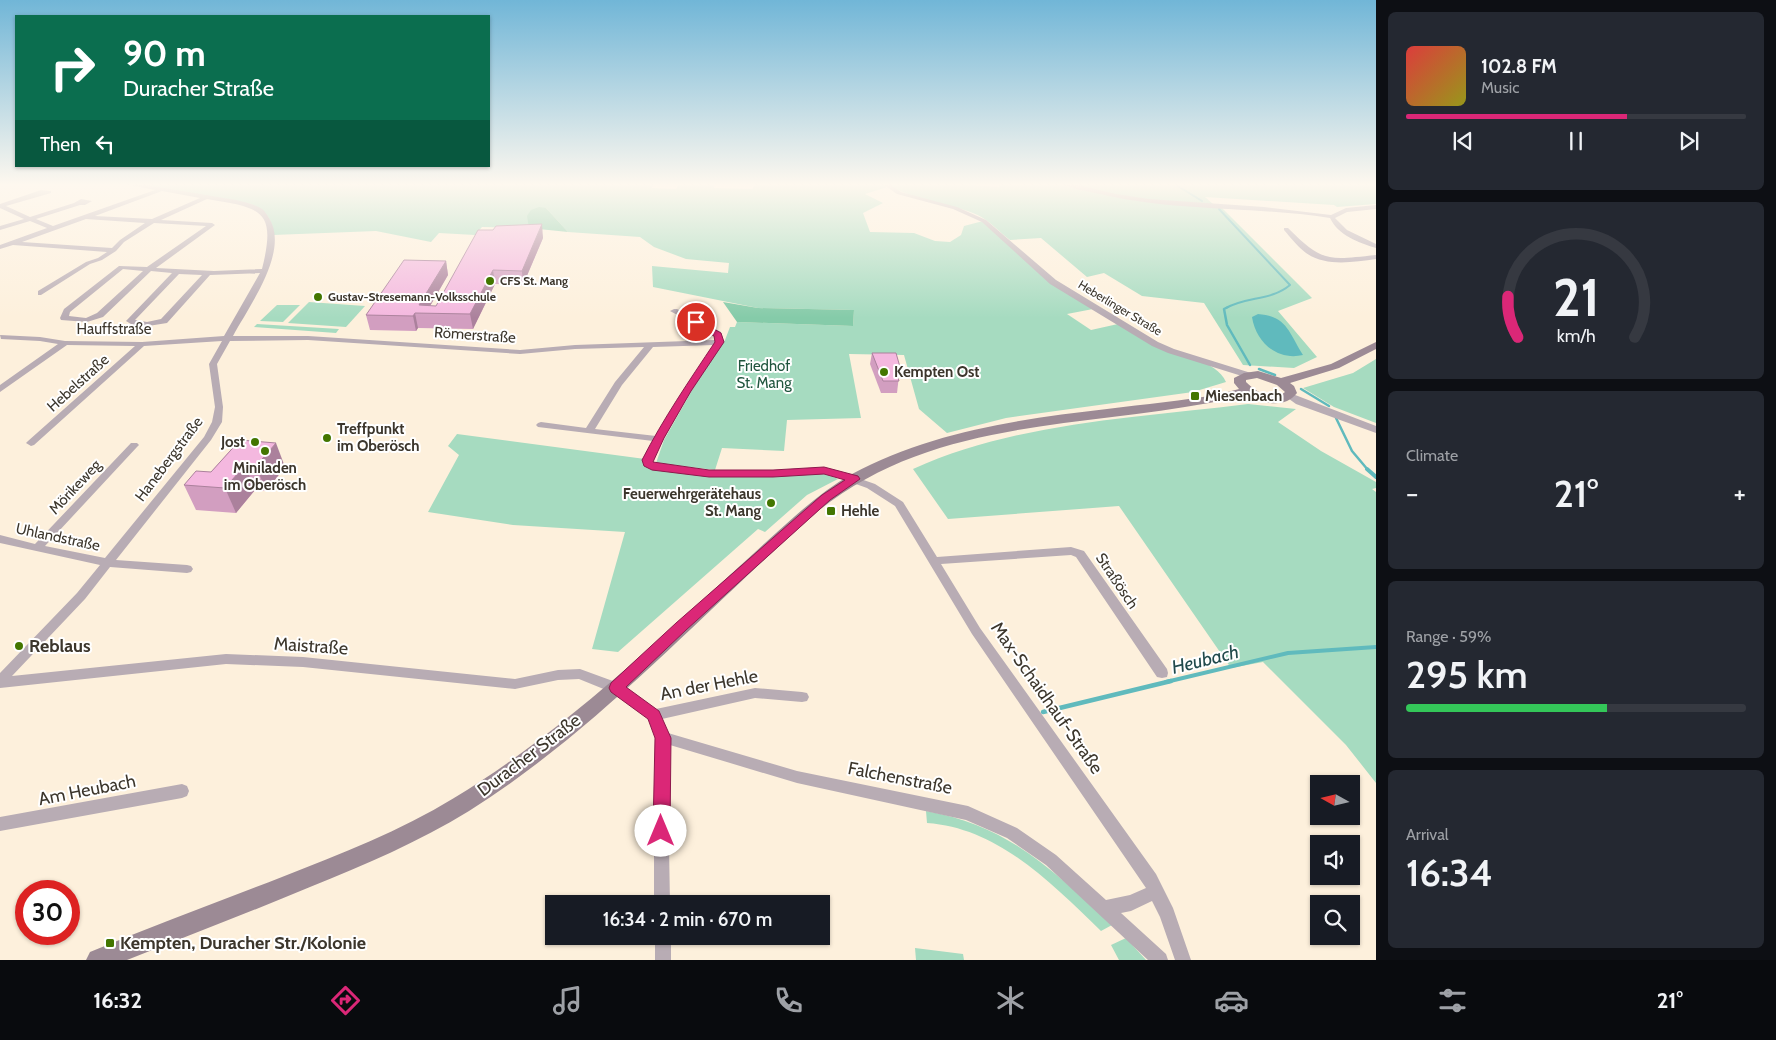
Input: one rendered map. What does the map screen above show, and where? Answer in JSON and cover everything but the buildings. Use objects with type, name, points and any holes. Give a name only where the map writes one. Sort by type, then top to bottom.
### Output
[{"type":"main road","points":[[1281,382],[1335,366],[1376,345]]},
{"type":"main road","points":[[1248,374],[1271,377],[1281,382],[1290,389],[1290,396],[1283,399],[1271,399],[1248,391],[1240,383],[1240,378],[1248,374]]},
{"type":"main road","name":"Duracher Straße","points":[[98,960],[338,866],[409,833],[485,790],[557,736],[616,688],[681,626],[831,494],[901,456],[968,435],[1013,425],[1200,400],[1248,391]]},
{"type":"street","points":[[0,247],[52,228]]},
{"type":"street","points":[[41,293],[88,263],[100,259],[114,250],[122,241],[141,228]]},
{"type":"street","points":[[208,228],[149,269],[100,315],[88,320],[64,318],[66,311],[121,267],[149,269],[208,273],[265,271]]},
{"type":"street","name":"Hanebergstraße","points":[[0,682],[81,596],[208,438],[217,422],[219,407],[213,364],[265,271],[271,247],[270,228]]},
{"type":"street","name":"Heberlinger Straße","points":[[992,228],[1053,282],[1139,335],[1171,351],[1248,374]]},
{"type":"street","points":[[1340,228],[1376,246]]},
{"type":"street","points":[[1286,229],[1309,252],[1317,256],[1337,260],[1376,257]]},
{"type":"street","points":[[11,243],[114,250]]},
{"type":"street","points":[[178,271],[130,320],[136,323],[153,324],[164,321],[208,273]]},
{"type":"street","points":[[541,425],[658,438],[696,376],[720,342],[718,334],[674,311]]},
{"type":"street","name":"Hauffstraße","points":[[1,337],[40,339],[64,343],[142,344],[227,338]]},
{"type":"street","name":"Römerstraße","points":[[227,338],[356,340],[520,352],[575,347],[720,342]]},
{"type":"street","points":[[0,390],[64,343]]},
{"type":"street","name":"Hebelstraße","points":[[31,442],[142,344]]},
{"type":"street","points":[[589,430],[618,384],[650,344]]},
{"type":"street","points":[[1290,396],[1306,404],[1376,430]]},
{"type":"street","name":"Max-Schaidhauf-Straße","points":[[658,438],[647,460],[648,464],[652,467],[709,474],[773,474],[824,470],[871,486],[899,504],[976,631],[1042,728],[1128,847],[1156,892],[1167,914],[1183,960]]},
{"type":"street","name":"Mörikeweg","points":[[38,548],[134,445]]},
{"type":"street","name":"Uhlandstraße","points":[[0,539],[109,563],[187,569]]},
{"type":"street","name":"Straßösch","points":[[934,561],[1071,551],[1080,554],[1162,673]]},
{"type":"street","name":"Maistraße","points":[[0,682],[226,659],[303,662],[515,684],[558,675],[580,674],[616,688],[654,715]]},
{"type":"street","name":"An der Hehle","points":[[654,715],[754,693],[802,697]]},
{"type":"street","points":[[654,715],[663,738],[661,788],[662,895]]},
{"type":"street","name":"Falchenstraße","points":[[663,738],[797,777],[968,813],[1020,838],[1051,860],[1160,960]]},
{"type":"street","name":"Am Heubach","points":[[0,824],[182,791]]},
{"type":"street","points":[[1105,908],[1131,903],[1156,892]]},
{"type":"street","points":[[663,945],[663,960]]},
{"type":"green space","points":[[481,228],[475,235],[439,233],[431,242],[376,231],[273,235],[273,229]]},
{"type":"green space","points":[[529,228],[564,228],[568,232]]},
{"type":"green space","name":"Friedhof St. Mang","points":[[564,228],[868,228],[870,232],[914,233],[935,241],[950,242],[961,235],[963,228],[990,228],[1050,283],[1093,309],[1067,314],[1091,330],[1118,324],[1155,346],[1205,363],[1221,374],[1226,382],[1193,392],[1006,418],[947,433],[919,409],[904,355],[849,354],[861,418],[787,420],[784,451],[722,448],[715,470],[656,463],[664,440],[700,376],[725,340],[730,327],[735,327],[737,322],[853,326],[854,310],[758,308],[653,287],[652,266],[728,273],[729,263],[686,259],[654,247],[640,237],[568,232]]},
{"type":"green space","points":[[996,228],[1242,228],[1312,298],[1278,311],[1317,357],[1294,368],[1243,365],[1204,303],[1142,296],[1104,273],[1087,277],[1041,238],[1010,240]]},
{"type":"green space","points":[[309,302],[365,306],[346,327],[288,323]]},
{"type":"green space","points":[[723,302],[758,308],[854,310],[853,326],[737,322]]},
{"type":"green space","points":[[277,305],[300,305],[283,322],[260,321]]},
{"type":"green space","points":[[257,324],[339,329],[336,333],[254,327]]},
{"type":"green space","points":[[1376,359],[1376,423],[1334,407],[1303,388],[1353,373]]},
{"type":"green space","points":[[1248,404],[1296,409],[1278,422],[1321,451],[1376,482],[1376,488],[1372,489],[1376,492],[1376,783],[1346,745],[1263,662],[1231,668],[1119,506],[948,519],[913,469],[953,453],[1035,431],[1120,418]]},
{"type":"green space","points":[[457,434],[645,459],[645,464],[708,476],[768,476],[824,473],[838,479],[807,495],[765,532],[758,529],[618,652],[592,649],[625,532],[513,525],[428,512],[459,455],[448,446]]},
{"type":"green space","points":[[926,811],[956,818],[982,827],[1006,839],[1049,869],[1112,925],[1101,931],[1023,861],[978,835],[953,827],[927,823]]},
{"type":"green space","points":[[1126,938],[1146,960],[1119,960],[1111,945]]},
{"type":"green space","points":[[915,948],[963,954],[964,960],[916,960]]},
{"type":"water","points":[[1258,314],[1268,315],[1281,322],[1303,355],[1285,355],[1270,348],[1263,342],[1254,326],[1252,317]]},
{"type":"waterway","name":"Heubach","points":[[1237,228],[1290,285],[1275,294],[1234,304],[1224,309],[1227,325],[1250,365]]},
{"type":"waterway","name":"Heubach","points":[[1259,369],[1275,375]]},
{"type":"waterway","name":"Heubach","points":[[1301,389],[1329,406]]},
{"type":"waterway","name":"Heubach","points":[[1336,418],[1352,451],[1368,470]]},
{"type":"waterway","name":"Heubach","points":[[1368,470],[1376,477]]},
{"type":"waterway","name":"Heubach","points":[[1166,682],[1288,653],[1376,647]]},
{"type":"waterway","name":"Heubach","points":[[1043,712],[1171,681]]},
{"type":"place","name":"CFS St. Mang","points":[[490,281]]},
{"type":"place","name":"Gustav-Stresemann-Volksschule","points":[[318,297]]},
{"type":"place","name":"Kempten Ost","points":[[884,372]]},
{"type":"place","name":"Miesenbach","points":[[1195,396]]},
{"type":"place","name":"Treffpunkt im Oberösch","points":[[327,438]]},
{"type":"place","name":"Jost","points":[[255,442]]},
{"type":"place","name":"Miniladen im Oberösch","points":[[265,451]]},
{"type":"place","name":"Feuerwehrgerätehaus St. Mang","points":[[771,503]]},
{"type":"place","name":"Hehle","points":[[831,511]]},
{"type":"place","name":"Reblaus","points":[[19,646]]},
{"type":"place","name":"Kempten, Duracher Str./Kolonie","points":[[110,943]]},
{"type":"route","points":[[661,831],[663,738],[654,715],[616,688],[681,626],[826,497],[854,479],[824,470],[773,474],[709,474],[652,467],[648,464],[647,460],[658,438],[686,391],[720,342],[718,334],[696,322]]}]
